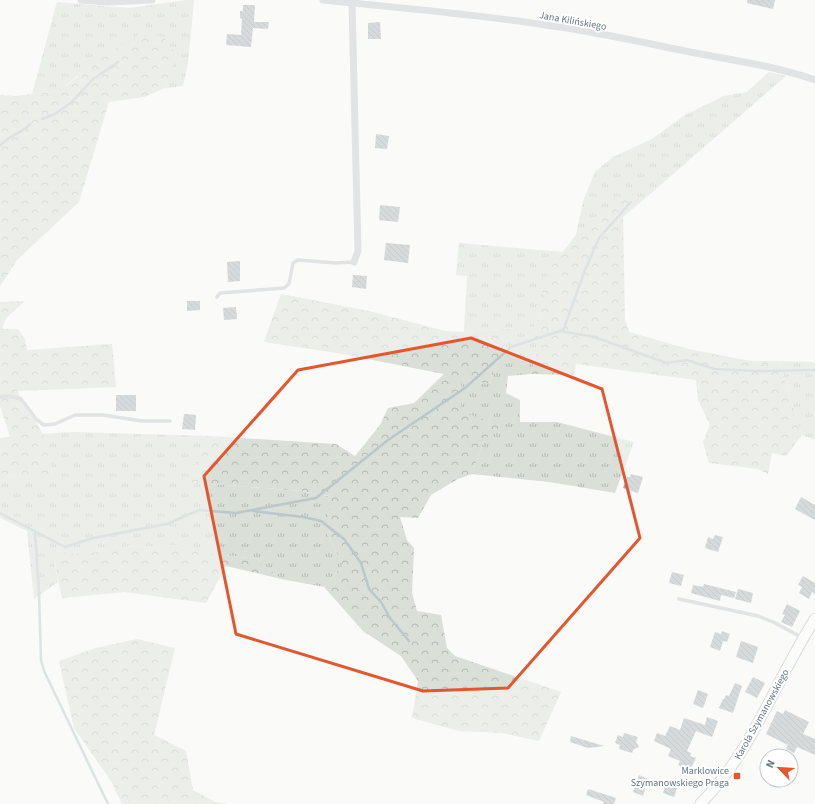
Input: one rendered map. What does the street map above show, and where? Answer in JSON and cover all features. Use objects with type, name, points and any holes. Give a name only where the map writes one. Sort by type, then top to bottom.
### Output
[{"type":"street","points":[[81,0],[108,2],[152,0]]},
{"type":"street","name":"Jana Kilińskiego","points":[[323,0],[444,12],[552,26],[763,65],[785,70],[815,80]]},
{"type":"street","points":[[352,3],[358,251],[354,262]]},
{"type":"street","name":"Karola Szymanowskiego","points":[[700,804],[723,779],[741,753],[803,638],[815,619]]},
{"type":"lane","points":[[217,296],[220,293],[284,288],[289,284],[293,263],[298,260],[335,263],[354,262]]},
{"type":"lane","points":[[0,397],[9,396],[21,399],[37,420],[44,425],[55,424],[75,416],[103,415],[142,421],[170,421]]},
{"type":"lane","points":[[679,599],[758,616],[803,638]]},
{"type":"highlighted area","points":[[471,338],[602,389],[640,538],[508,688],[423,691],[236,634],[204,476],[298,370]]},
{"type":"green space","points":[[194,0],[188,63],[183,86],[165,88],[176,54],[77,76],[59,91],[32,94],[57,2],[129,8]]},
{"type":"green space","points":[[143,32],[164,37],[176,54],[165,88],[144,97],[109,102],[79,202],[17,260],[0,286],[0,95],[16,96],[59,91],[109,53]]},
{"type":"green space","points":[[769,72],[786,76],[642,201],[628,192],[576,235],[583,201],[595,172],[613,157],[652,139],[685,115],[724,96],[747,92]]},
{"type":"green space","points":[[628,191],[642,201],[623,217],[625,320],[629,332],[688,349],[751,361],[779,361],[802,435],[786,456],[772,453],[768,474],[758,469],[709,463],[703,442],[710,425],[698,400],[696,380],[576,364],[574,375],[531,374],[537,351],[534,329],[546,302],[541,287],[552,266],[576,235]]},
{"type":"green space","points":[[459,243],[563,252],[552,266],[546,302],[534,329],[537,351],[531,374],[508,376],[506,393],[520,400],[520,422],[557,422],[634,442],[615,493],[549,482],[472,474],[484,440],[461,412],[461,379],[489,384],[504,346],[514,328],[464,332],[467,276],[456,275]]},
{"type":"green space","points":[[281,294],[369,311],[445,331],[464,332],[515,328],[504,346],[489,384],[461,379],[461,412],[502,425],[484,440],[472,474],[458,479],[431,495],[418,518],[400,517],[407,540],[414,548],[412,593],[417,611],[441,615],[447,648],[455,656],[561,692],[539,741],[502,733],[459,731],[412,718],[418,681],[401,656],[363,631],[324,587],[343,565],[328,535],[328,496],[302,491],[185,482],[209,436],[336,444],[355,456],[380,425],[388,408],[414,403],[444,374],[337,353],[264,342]]},
{"type":"green space","points":[[25,301],[6,318],[2,329],[18,329],[25,339],[27,350],[112,344],[116,387],[17,391],[43,434],[53,476],[0,477],[0,438],[10,437],[0,406],[0,302]]},
{"type":"green space","points":[[779,361],[813,362],[815,364],[815,440],[802,435]]},
{"type":"green space","points":[[73,432],[209,436],[186,482],[302,491],[328,496],[328,535],[343,565],[324,587],[281,579],[257,559],[199,552],[186,545],[119,547],[99,552],[53,555],[58,582],[34,599],[27,531],[0,518],[0,477],[53,476],[43,434]]},
{"type":"green space","points":[[186,545],[199,552],[257,559],[281,579],[226,566],[206,603],[124,592],[62,598],[53,555],[99,552],[119,547]]},
{"type":"green space","points":[[137,639],[175,648],[154,735],[186,751],[193,790],[215,802],[228,804],[122,804],[111,781],[74,728],[59,661],[96,648]]},
{"type":"building","points":[[747,0],[775,0],[773,9],[747,3]]},
{"type":"building","points":[[243,5],[255,5],[254,22],[269,22],[268,29],[253,28],[251,47],[226,45],[227,34],[241,35],[242,19],[240,18],[240,11],[243,11]]},
{"type":"building","points":[[380,22],[381,39],[368,39],[368,23]]},
{"type":"building","points":[[376,134],[389,136],[387,149],[375,148]]},
{"type":"building","points":[[380,205],[400,207],[398,222],[379,220]]},
{"type":"building","points":[[386,243],[410,245],[408,263],[384,260]]},
{"type":"building","points":[[240,261],[240,281],[228,282],[227,262]]},
{"type":"building","points":[[353,275],[367,276],[366,289],[352,287]]},
{"type":"building","points":[[187,301],[200,301],[200,310],[187,311]]},
{"type":"building","points":[[236,307],[237,319],[224,320],[223,308]]},
{"type":"building","points":[[116,395],[136,395],[136,411],[116,411]]},
{"type":"building","points":[[184,414],[196,415],[195,430],[182,429]]},
{"type":"building","points":[[631,474],[643,477],[638,493],[623,488],[627,477],[630,477]]},
{"type":"building","points":[[801,497],[815,505],[815,520],[795,509]]},
{"type":"building","points":[[715,535],[723,537],[718,552],[705,548],[708,537],[713,539]]},
{"type":"building","points":[[672,572],[684,575],[681,586],[669,583]]},
{"type":"building","points":[[803,576],[815,583],[815,594],[812,592],[809,599],[799,593],[802,587],[798,585]]},
{"type":"building","points":[[704,584],[736,592],[734,598],[721,595],[720,601],[691,593],[693,585],[703,587]]},
{"type":"building","points":[[738,589],[753,593],[751,603],[735,599]]},
{"type":"building","points":[[787,604],[800,611],[792,627],[781,622],[785,615],[782,614]]},
{"type":"building","points":[[722,631],[730,634],[727,642],[723,641],[720,651],[710,647],[715,632],[721,634]]},
{"type":"building","points":[[741,641],[758,647],[753,663],[736,657]]},
{"type":"building","points":[[753,677],[765,683],[757,698],[745,692]]},
{"type":"building","points":[[735,683],[742,686],[733,713],[719,708],[726,695],[729,696]]},
{"type":"building","points":[[698,690],[708,694],[703,708],[693,704]]},
{"type":"building","points":[[785,710],[809,722],[803,734],[815,739],[815,755],[797,747],[786,748],[788,745],[766,734],[777,711],[783,714]]},
{"type":"building","points":[[707,717],[718,721],[712,737],[696,731],[687,751],[691,753],[690,756],[696,758],[690,770],[678,765],[680,761],[668,756],[671,749],[654,741],[657,733],[665,736],[670,726],[680,730],[684,718],[705,725]]},
{"type":"building","points":[[624,733],[638,737],[636,742],[639,747],[634,749],[632,753],[619,749],[620,745],[615,743],[618,735],[623,737]]},
{"type":"building","points":[[571,736],[604,746],[588,748],[570,742]]},
{"type":"building","points":[[639,775],[648,779],[643,796],[633,792]]},
{"type":"building","points":[[666,784],[677,788],[674,797],[663,793]]},
{"type":"building","points":[[588,789],[616,798],[614,804],[603,804],[604,802],[586,795]]},
{"type":"waterway","points":[[42,119],[55,114],[72,102],[92,80],[118,62]]},
{"type":"waterway","points":[[0,146],[6,140],[30,124]]},
{"type":"waterway","points":[[563,331],[585,270],[599,238],[631,202]]},
{"type":"waterway","points":[[0,513],[65,547],[93,538],[167,524],[199,510],[236,513],[316,498],[388,440],[465,388],[511,347],[560,331],[594,337],[667,363],[687,360],[714,369],[756,371],[815,370]]},
{"type":"waterway","points":[[253,511],[303,517],[321,521],[344,539],[361,563],[369,589],[381,602],[390,618],[409,641]]},
{"type":"waterway","points":[[35,531],[41,660],[44,671],[108,804]]},
{"type":"place","name":"Marklowice Szymanowskiego Praga","points":[[737,776]]}]
